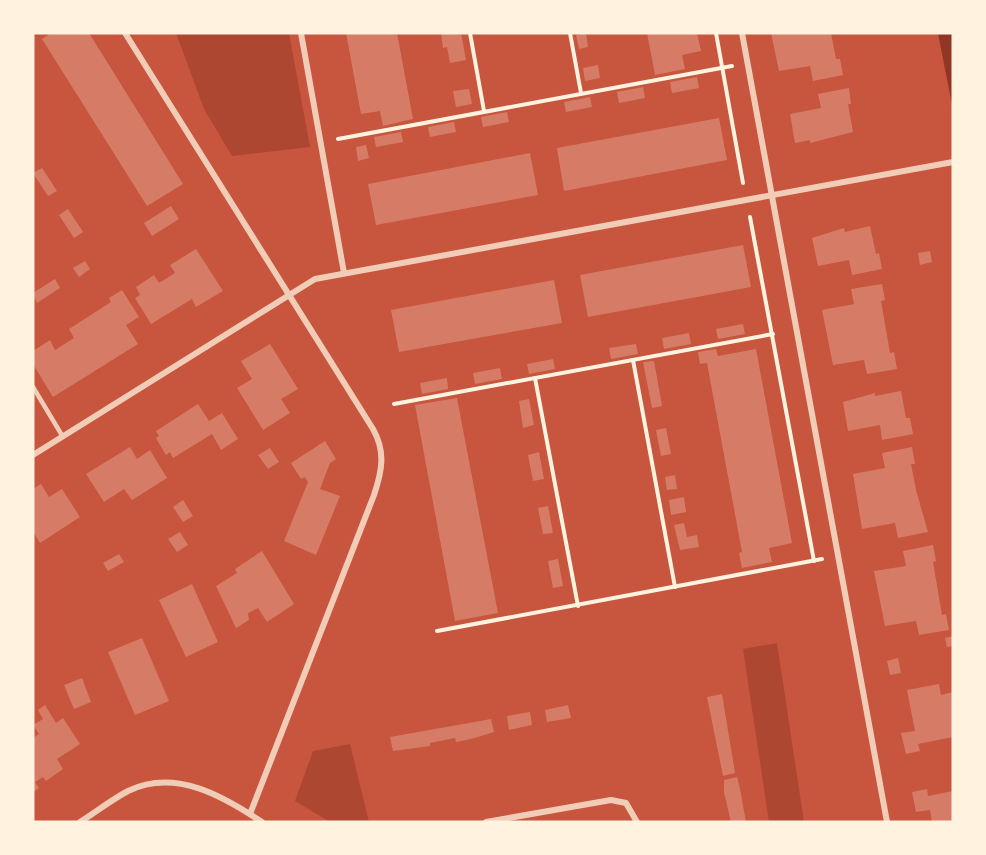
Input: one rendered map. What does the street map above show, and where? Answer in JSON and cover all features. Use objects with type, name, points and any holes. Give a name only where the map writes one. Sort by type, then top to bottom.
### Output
[{"type":"street","points":[[125,33],[373,429],[380,445],[382,463],[374,495],[250,814]]},
{"type":"street","points":[[301,33],[344,273]]},
{"type":"street","points":[[742,33],[887,822]]},
{"type":"street","points":[[33,456],[315,279],[953,162]]},
{"type":"street","points":[[80,822],[127,792],[157,784],[174,783],[206,789],[262,822]]},
{"type":"street","points":[[486,822],[610,800],[626,803],[637,822]]},
{"type":"lane","points":[[33,387],[63,436]]},
{"type":"path","points":[[470,33],[484,111]]},
{"type":"path","points":[[570,33],[581,93]]},
{"type":"path","points":[[716,33],[814,561]]},
{"type":"path","points":[[333,140],[718,68]]},
{"type":"path","points":[[394,404],[771,334]]},
{"type":"path","points":[[633,360],[675,587]]},
{"type":"path","points":[[535,378],[578,606]]},
{"type":"path","points":[[437,631],[838,556]]},
{"type":"shaded area","points":[[176,33],[289,33],[310,147],[232,156],[204,109]]},
{"type":"shaded area","points":[[938,33],[953,33],[953,110]]},
{"type":"shaded area","points":[[777,643],[804,822],[769,822],[743,649]]},
{"type":"shaded area","points":[[350,744],[369,822],[330,822],[295,801],[313,751]]},
{"type":"building","points":[[51,33],[89,33],[183,184],[147,206],[42,39]]},
{"type":"building","points":[[346,33],[397,33],[413,119],[383,126],[380,111],[361,114]]},
{"type":"building","points":[[441,33],[461,33],[466,60],[450,63],[447,47],[443,48]]},
{"type":"building","points":[[586,33],[588,47],[579,49],[576,35]]},
{"type":"building","points":[[647,33],[697,33],[701,51],[682,55],[685,69],[655,75]]},
{"type":"building","points":[[771,33],[831,33],[836,59],[840,59],[843,75],[813,81],[810,66],[779,71]]},
{"type":"building","points":[[598,65],[600,78],[585,81],[583,68]]},
{"type":"building","points":[[697,77],[699,88],[672,93],[670,82]]},
{"type":"building","points":[[643,87],[645,98],[619,103],[617,92]]},
{"type":"building","points":[[849,88],[851,104],[848,104],[853,132],[810,143],[810,140],[795,143],[790,114],[821,108],[818,94]]},
{"type":"building","points":[[469,89],[472,104],[456,107],[453,91]]},
{"type":"building","points":[[590,97],[592,107],[566,112],[564,102]]},
{"type":"building","points":[[507,112],[509,122],[483,127],[481,117]]},
{"type":"building","points":[[719,118],[727,160],[564,191],[557,148]]},
{"type":"building","points":[[454,122],[456,132],[430,137],[428,127]]},
{"type":"building","points":[[401,132],[403,142],[376,147],[374,137]]},
{"type":"building","points":[[366,145],[369,158],[358,161],[356,147]]},
{"type":"building","points":[[530,153],[538,195],[376,225],[368,184]]},
{"type":"building","points":[[42,168],[57,191],[48,196],[33,173]]},
{"type":"building","points":[[171,206],[179,219],[152,236],[144,223]]},
{"type":"building","points":[[68,209],[83,232],[74,238],[59,215]]},
{"type":"building","points":[[870,226],[882,269],[852,275],[849,260],[818,266],[812,238],[844,228],[845,232]]},
{"type":"building","points":[[743,245],[751,287],[588,317],[580,275]]},
{"type":"building","points":[[196,249],[223,291],[196,307],[192,299],[151,324],[135,298],[140,295],[136,287],[154,275],[159,283],[175,273],[170,265]]},
{"type":"building","points":[[930,251],[932,262],[920,265],[918,253]]},
{"type":"building","points":[[85,261],[90,269],[79,277],[73,268]]},
{"type":"building","points":[[55,279],[60,288],[37,303],[33,293]]},
{"type":"building","points":[[554,280],[562,323],[399,352],[391,310]]},
{"type":"building","points":[[882,284],[885,300],[881,301],[890,353],[894,352],[897,369],[867,374],[864,360],[833,365],[822,310],[854,304],[851,289]]},
{"type":"building","points":[[122,290],[139,317],[126,325],[138,344],[53,397],[33,364],[33,351],[50,340],[55,350],[74,338],[69,329],[111,302],[109,298]]},
{"type":"building","points":[[743,324],[745,334],[718,339],[716,329]]},
{"type":"building","points":[[689,333],[691,344],[664,349],[662,338]]},
{"type":"building","points":[[270,344],[298,389],[281,399],[290,413],[263,430],[237,388],[252,379],[241,361]]},
{"type":"building","points":[[636,344],[638,354],[611,359],[609,348]]},
{"type":"building","points":[[716,349],[718,356],[756,349],[792,543],[769,548],[772,562],[742,568],[739,553],[742,552],[707,363],[700,364],[698,352]]},
{"type":"building","points":[[553,359],[555,369],[529,374],[527,364]]},
{"type":"building","points":[[654,361],[662,406],[652,408],[643,362]]},
{"type":"building","points":[[500,368],[502,379],[475,384],[473,373]]},
{"type":"building","points":[[447,378],[448,389],[422,394],[420,383]]},
{"type":"building","points":[[901,391],[906,418],[910,418],[913,434],[882,440],[880,425],[848,431],[843,402],[875,393],[875,396]]},
{"type":"building","points":[[457,398],[498,613],[455,621],[415,405]]},
{"type":"building","points":[[529,399],[534,425],[523,428],[519,401]]},
{"type":"building","points":[[198,404],[209,421],[222,413],[238,439],[221,450],[212,434],[173,458],[170,452],[166,455],[156,438],[159,436],[156,431]]},
{"type":"building","points":[[666,428],[671,454],[661,456],[656,430]]},
{"type":"building","points":[[325,441],[336,459],[330,463],[320,489],[340,496],[316,555],[284,541],[308,482],[305,477],[301,479],[291,463]]},
{"type":"building","points":[[130,447],[137,459],[150,450],[167,478],[132,500],[124,489],[104,502],[86,474]]},
{"type":"building","points":[[912,447],[915,464],[911,464],[928,532],[898,538],[895,523],[862,529],[853,474],[885,468],[882,453]]},
{"type":"building","points":[[270,448],[279,462],[268,469],[258,455]]},
{"type":"building","points":[[539,452],[544,479],[533,481],[528,455]]},
{"type":"building","points":[[675,475],[677,489],[667,490],[665,477]]},
{"type":"building","points":[[41,484],[49,497],[62,489],[80,517],[40,543],[33,531],[33,489]]},
{"type":"building","points":[[684,497],[686,512],[671,515],[669,500]]},
{"type":"building","points":[[183,500],[193,516],[183,522],[173,507]]},
{"type":"building","points":[[548,506],[553,533],[543,534],[538,508]]},
{"type":"building","points":[[684,523],[687,537],[697,535],[699,547],[680,550],[674,525]]},
{"type":"building","points":[[180,532],[188,545],[177,552],[168,539]]},
{"type":"building","points":[[933,545],[936,561],[933,562],[942,615],[946,614],[949,630],[919,635],[916,621],[885,626],[874,571],[906,566],[903,551]]},
{"type":"building","points":[[262,551],[294,604],[267,622],[258,608],[248,613],[249,620],[236,628],[216,586],[237,573],[235,569]]},
{"type":"building","points":[[119,554],[124,562],[108,571],[103,563]]},
{"type":"building","points":[[558,559],[563,586],[553,588],[548,561]]},
{"type":"building","points":[[192,584],[218,642],[186,657],[159,600]]},
{"type":"building","points":[[953,636],[953,646],[947,647],[945,638]]},
{"type":"building","points":[[142,638],[169,701],[135,715],[108,652]]},
{"type":"building","points":[[898,658],[901,673],[890,675],[887,661]]},
{"type":"building","points":[[82,678],[91,702],[74,709],[64,685]]},
{"type":"building","points":[[939,684],[941,695],[953,692],[953,737],[918,744],[920,751],[906,754],[901,733],[915,731],[907,690]]},
{"type":"building","points":[[722,694],[735,773],[723,776],[707,697]]},
{"type":"building","points":[[45,705],[56,723],[63,718],[80,744],[57,759],[63,769],[46,781],[43,777],[35,782],[39,788],[33,792],[33,738],[39,734],[33,725],[43,719],[38,710]]},
{"type":"building","points":[[568,705],[571,718],[547,722],[545,710]]},
{"type":"building","points":[[530,712],[532,725],[509,730],[507,716]]},
{"type":"building","points":[[491,719],[494,732],[456,742],[455,738],[430,743],[430,746],[393,751],[390,737]]},
{"type":"building","points":[[737,777],[746,822],[731,822],[724,792],[724,780]]},
{"type":"building","points":[[927,789],[928,796],[953,791],[953,822],[932,822],[930,810],[916,812],[912,792]]}]
